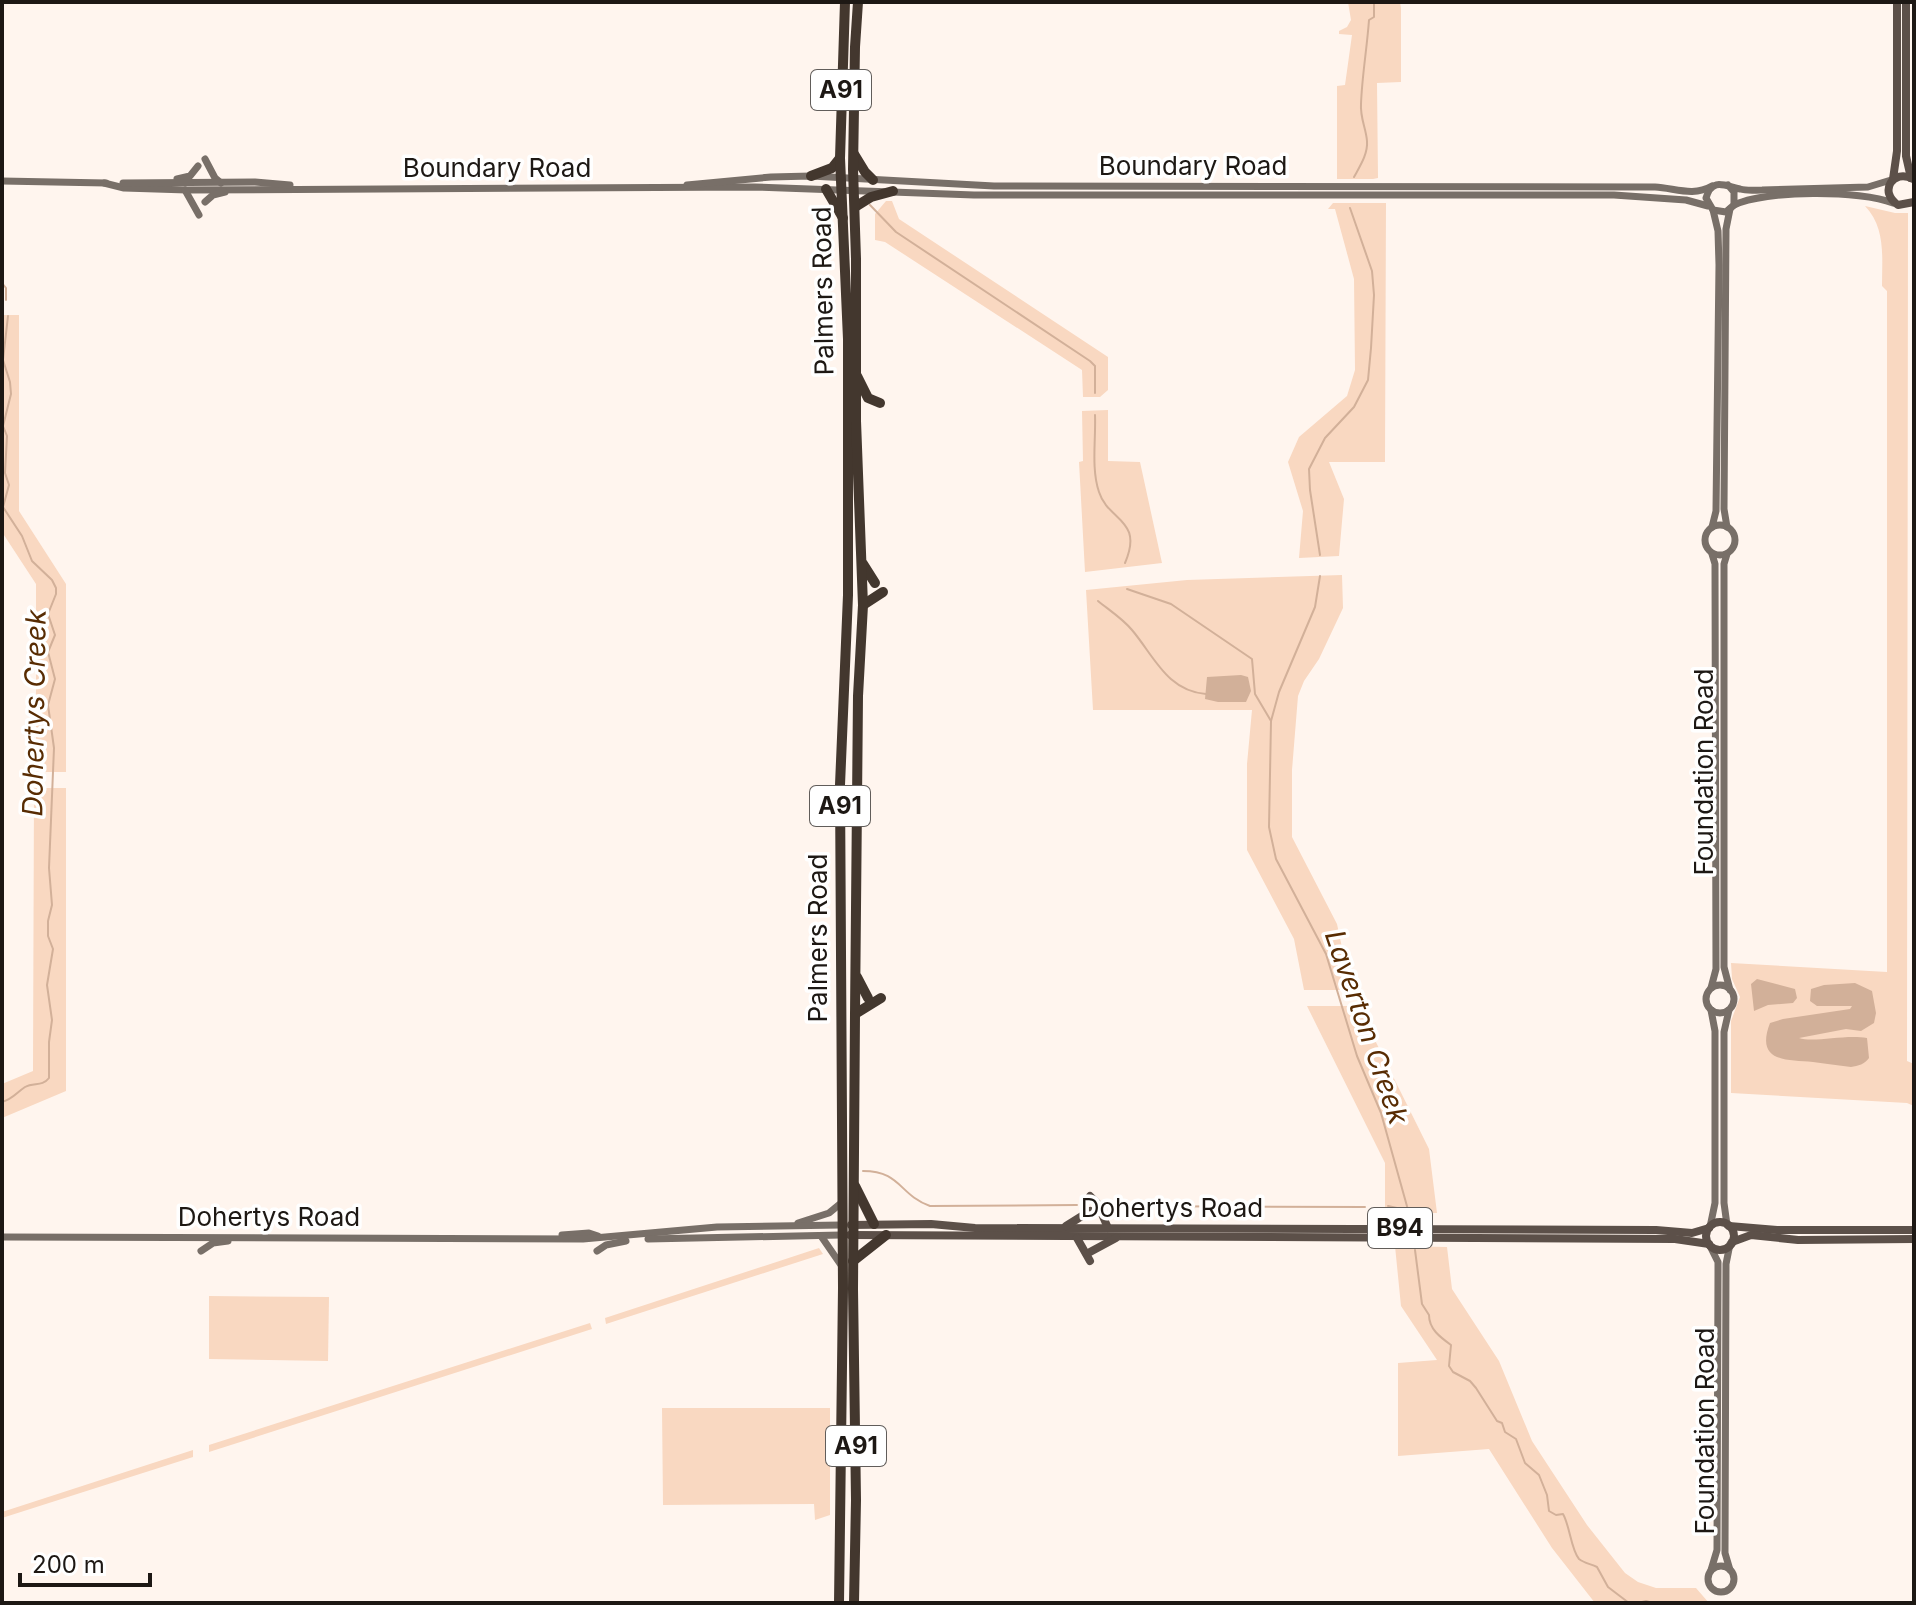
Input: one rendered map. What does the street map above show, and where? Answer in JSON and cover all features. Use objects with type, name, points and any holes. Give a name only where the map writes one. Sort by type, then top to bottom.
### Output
[{"type":"highway","name":"A91","points":[[842,184],[840,158],[845,2]]},
{"type":"highway","name":"A91","points":[[854,184],[858,2]]},
{"type":"highway","points":[[853,152],[873,180]]},
{"type":"highway","points":[[811,176],[832,168],[840,158]]},
{"type":"highway","name":"Palmers Road","points":[[839,1603],[842,1267],[840,785],[848,595],[848,339],[842,184]]},
{"type":"highway","name":"Palmers Road","points":[[854,184],[856,421],[863,605],[858,696],[855,971],[854,1603]]},
{"type":"highway","points":[[826,189],[844,220]]},
{"type":"highway","points":[[855,207],[871,197],[893,191]]},
{"type":"highway","points":[[856,374],[868,398],[880,403],[865,409],[856,421]]},
{"type":"highway","points":[[862,563],[875,583]]},
{"type":"highway","points":[[863,605],[883,592]]},
{"type":"highway","points":[[855,971],[868,998]]},
{"type":"highway","points":[[855,1014],[881,998]]},
{"type":"highway","points":[[854,1184],[874,1224]]},
{"type":"highway","points":[[853,1261],[886,1235]]},
{"type":"main road","points":[[1893,203],[1887,189],[1892,180],[1897,151],[1897,2]]},
{"type":"main road","points":[[1906,2],[1906,156],[1913,179]]},
{"type":"main road","points":[[205,159],[221,183]]},
{"type":"main road","points":[[159,183],[190,176],[198,166]]},
{"type":"main road","points":[[1728,185],[1735,196],[1727,220],[1722,264],[1716,511],[1704,541],[1712,554],[1727,554],[1733,548],[1735,539],[1727,527],[1724,509],[1722,264],[1718,231],[1707,193],[1712,186],[1720,183],[1749,190],[1868,187],[1902,175],[1913,179]]},
{"type":"main road","name":"Boundary Road","points":[[674,188],[718,181],[811,176],[893,191],[974,195],[1189,186],[1655,187],[1692,192],[1704,191],[1712,186]]},
{"type":"main road","name":"Boundary Road","points":[[854,184],[873,180],[943,182],[1200,195],[1614,195],[1686,200],[1710,208]]},
{"type":"main road","name":"Boundary Road","points":[[2,181],[255,182],[320,188]]},
{"type":"main road","points":[[718,181],[718,184],[728,188]]},
{"type":"main road","points":[[943,182],[946,188],[958,192]]},
{"type":"main road","name":"Boundary Road","points":[[104,183],[124,188],[185,190],[826,189],[842,184]]},
{"type":"main road","points":[[1189,186],[1200,195]]},
{"type":"main road","points":[[1419,186],[1419,196]]},
{"type":"main road","points":[[205,202],[213,195],[239,189]]},
{"type":"main road","points":[[185,190],[199,215]]},
{"type":"main road","points":[[1710,208],[1722,213],[1746,199],[1767,196],[1846,195],[1883,199],[1903,206],[1913,202]]},
{"type":"main road","points":[[1712,527],[1727,527]]},
{"type":"main road","name":"Foundation Road","points":[[1711,988],[1716,969],[1720,703],[1720,640],[1712,554]]},
{"type":"main road","name":"Foundation Road","points":[[1720,640],[1727,554]]},
{"type":"main road","name":"Foundation Road","points":[[1720,703],[1724,967],[1730,990]]},
{"type":"main road","points":[[1710,1245],[1706,1236],[1715,1203],[1715,1031],[1706,1001],[1711,988],[1719,985],[1730,990],[1734,998],[1725,1020],[1724,1068],[1724,1203],[1728,1226],[1733,1234],[1731,1243]]},
{"type":"main road","points":[[1711,1010],[1720,1013],[1729,1010]]},
{"type":"main road","points":[[1715,1067],[1724,1068]]},
{"type":"main road","points":[[1090,1196],[1097,1203],[1108,1228]]},
{"type":"main road","points":[[788,1227],[829,1213],[840,1204]]},
{"type":"main road","points":[[1061,1228],[1090,1211]]},
{"type":"main road","name":"B94","points":[[1710,1228],[1720,1223],[1785,1230],[1914,1230]]},
{"type":"main road","name":"Dohertys Road","points":[[853,1230],[874,1224],[1061,1228],[1656,1230],[1686,1233],[1710,1228]]},
{"type":"main road","name":"Dohertys Road","points":[[2,1237],[583,1239],[717,1227],[788,1227],[886,1235],[1675,1239],[1710,1245]]},
{"type":"main road","name":"Dohertys Road","points":[[634,1236],[649,1239],[821,1236],[841,1230]]},
{"type":"main road","name":"B94","points":[[1710,1245],[1721,1250],[1751,1235],[1798,1240],[1914,1239]]},
{"type":"main road","points":[[821,1236],[842,1267]]},
{"type":"main road","points":[[201,1251],[213,1243],[224,1241],[290,1238]]},
{"type":"main road","points":[[1077,1238],[1090,1256],[1117,1238]]},
{"type":"main road","points":[[597,1251],[617,1241],[649,1239]]},
{"type":"main road","name":"Foundation Road","points":[[1730,1570],[1725,1553],[1725,1500],[1726,1264],[1731,1243]]},
{"type":"main road","name":"Foundation Road","points":[[1710,1245],[1718,1269],[1717,1550],[1711,1570]]},
{"type":"main road","points":[[1723,1566],[1730,1570],[1734,1581],[1721,1602],[1707,1579],[1711,1570],[1723,1566]]},
{"type":"main road","points":[[1711,1588],[1723,1592],[1730,1589]]},
{"type":"shaded area","points":[[1348,2],[1400,2],[1401,8],[1401,82],[1377,83],[1378,178],[1373,179],[1337,179],[1337,86],[1345,85],[1352,35],[1339,34],[1339,31],[1347,27],[1351,20]]},
{"type":"shaded area","points":[[886,201],[892,201],[899,219],[1108,357],[1108,390],[1100,397],[1083,397],[1082,370],[885,242],[875,240],[875,214]]},
{"type":"shaded area","points":[[1333,203],[1386,203],[1385,462],[1329,462],[1344,499],[1339,556],[1299,558],[1303,511],[1288,462],[1299,437],[1347,396],[1355,370],[1354,279],[1335,209],[1328,209]]},
{"type":"shaded area","points":[[1865,206],[1908,213],[1907,1061],[1914,1064],[1914,1106],[1907,1103],[1731,1093],[1731,1021],[1740,997],[1732,979],[1731,963],[1887,972],[1887,291],[1882,286],[1880,233]]},
{"type":"shaded area","points":[[2,315],[19,315],[19,511],[66,584],[66,772],[36,772],[36,584],[2,532]]},
{"type":"shaded area","points":[[1108,410],[1108,461],[1140,462],[1162,563],[1085,572],[1079,462],[1083,461],[1082,411]]},
{"type":"shaded area","points":[[1342,575],[1343,608],[1298,696],[1292,770],[1292,837],[1337,924],[1351,990],[1304,990],[1294,939],[1247,850],[1247,764],[1252,710],[1093,710],[1086,590],[1187,580]]},
{"type":"shaded area","points":[[1207,677],[1248,677],[1251,691],[1246,702],[1205,699]]},
{"type":"shaded area","points":[[34,788],[66,788],[66,1091],[2,1118],[2,1084],[33,1071]]},
{"type":"shaded area","points":[[1757,979],[1795,989],[1797,998],[1793,1003],[1768,1005],[1754,1011],[1751,984]]},
{"type":"shaded area","points":[[1855,983],[1872,991],[1876,1013],[1874,1023],[1861,1031],[1846,1029],[1799,1038],[1867,1038],[1869,1058],[1865,1062],[1851,1067],[1784,1059],[1770,1052],[1766,1036],[1770,1023],[1850,1009],[1852,1006],[1817,1006],[1810,1001],[1811,989]]},
{"type":"shaded area","points":[[1307,1006],[1358,1006],[1429,1149],[1437,1213],[1385,1213],[1385,1163]]},
{"type":"shaded area","points":[[1395,1246],[1447,1247],[1452,1289],[1499,1361],[1532,1441],[1587,1525],[1625,1573],[1638,1582],[1656,1588],[1696,1588],[1709,1603],[1595,1603],[1552,1548],[1489,1449],[1398,1456],[1398,1363],[1437,1360],[1401,1306]]},
{"type":"shaded area","points":[[819,1248],[823,1254],[606,1324],[605,1318]]},
{"type":"shaded area","points":[[209,1296],[329,1297],[328,1361],[209,1359]]},
{"type":"shaded area","points":[[590,1323],[592,1329],[209,1452],[209,1445]]},
{"type":"shaded area","points":[[662,1408],[830,1408],[830,1515],[815,1520],[814,1504],[663,1505]]},
{"type":"shaded area","points":[[193,1450],[193,1457],[2,1518],[2,1512]]},
{"type":"waterway","name":"Laverton Creek","points":[[1354,177],[1367,146],[1361,114],[1362,83],[1374,2]]},
{"type":"waterway","points":[[870,205],[896,232],[1090,361],[1095,366],[1095,393]]},
{"type":"waterway","name":"Laverton Creek","points":[[1320,555],[1309,469],[1325,438],[1354,407],[1368,380],[1371,348],[1372,271],[1350,208]]},
{"type":"waterway","name":"Dohertys Creek","points":[[2,283],[6,288],[6,300]]},
{"type":"waterway","name":"Dohertys Creek","points":[[2,1102],[25,1087],[49,1078],[52,1020],[47,985],[53,949],[48,936],[48,921],[52,905],[49,868],[54,748],[48,705],[55,679],[48,652],[55,635],[48,614],[56,594],[52,580],[32,561],[22,536],[3,507],[9,485],[5,473],[7,436],[3,426],[11,394],[3,360],[8,316]]},
{"type":"waterway","points":[[1095,415],[1094,464],[1097,483],[1103,502],[1122,522],[1130,537],[1125,563]]},
{"type":"waterway","name":"Laverton Creek","points":[[1320,576],[1315,607],[1279,692],[1271,721],[1269,827],[1276,859],[1326,954],[1357,1056],[1381,1113],[1410,1217]]},
{"type":"waterway","points":[[1127,589],[1171,604],[1252,659],[1255,694],[1271,721]]},
{"type":"waterway","points":[[1098,601],[1128,626],[1171,679],[1181,686],[1206,694]]},
{"type":"waterway","points":[[863,1171],[893,1179],[912,1196],[930,1206],[1077,1205]]},
{"type":"waterway","points":[[1105,1206],[1365,1207]]},
{"type":"waterway","points":[[1388,1206],[1409,1216]]},
{"type":"waterway","name":"Laverton Creek","points":[[1415,1250],[1422,1304],[1433,1329],[1451,1345],[1449,1366],[1453,1372],[1470,1381],[1497,1421],[1502,1423],[1505,1432],[1516,1439],[1525,1463],[1539,1475],[1549,1511],[1556,1515],[1563,1514],[1579,1559],[1597,1567],[1608,1587],[1629,1603]]},
{"type":"waterway","name":"Laverton Creek","points":[[1638,1603],[1653,1603]]}]
